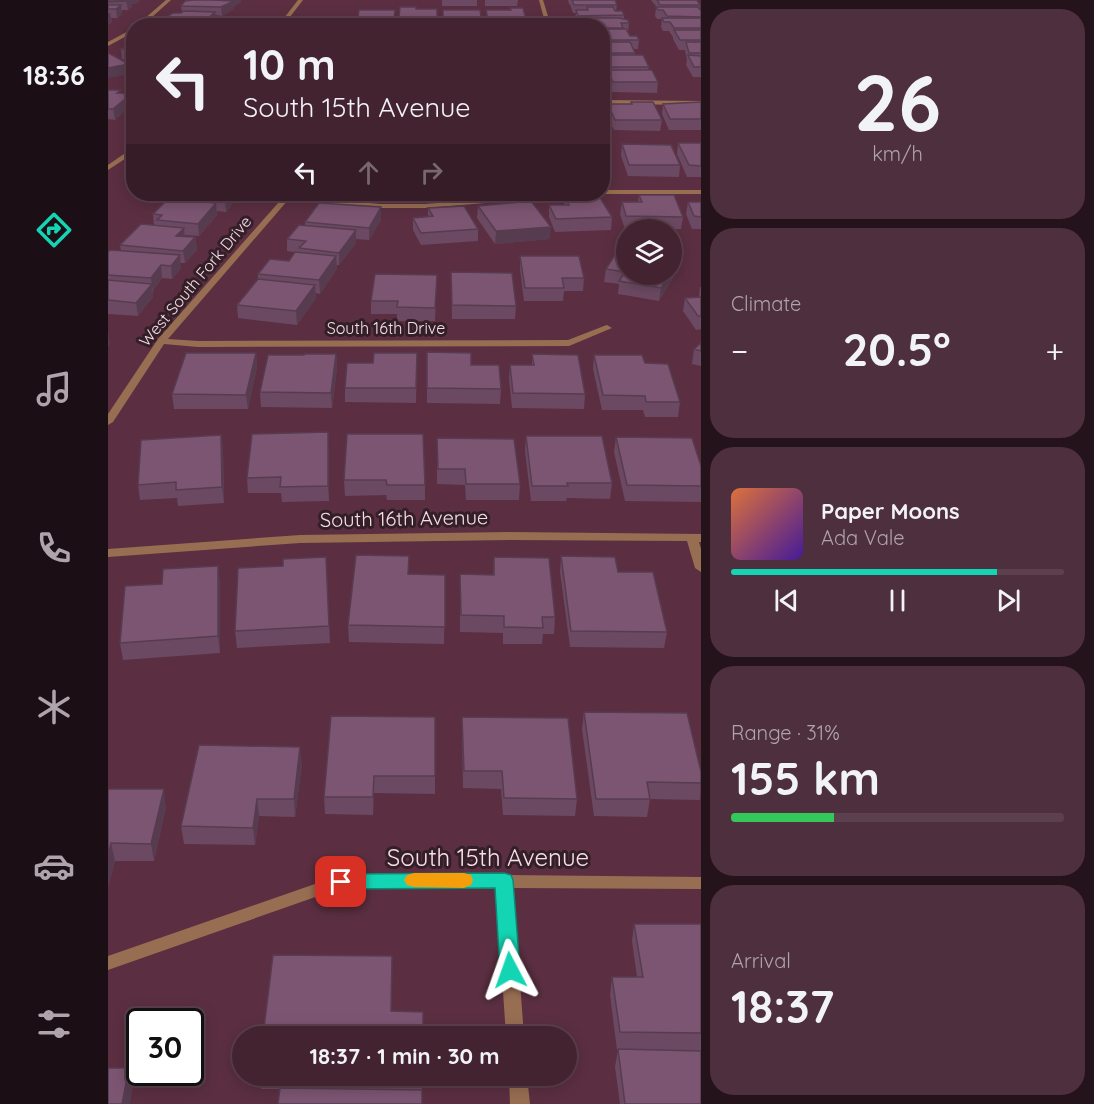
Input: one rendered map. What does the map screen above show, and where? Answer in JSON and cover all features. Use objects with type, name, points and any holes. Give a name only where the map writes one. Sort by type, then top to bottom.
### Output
[{"type":"street","points":[[148,18],[169,0]]},
{"type":"street","points":[[286,18],[301,0]]},
{"type":"street","points":[[541,0],[547,18]]},
{"type":"street","points":[[108,44],[126,34]]},
{"type":"street","points":[[610,102],[701,103]]},
{"type":"street","points":[[108,168],[126,155]]},
{"type":"street","points":[[610,192],[701,192]]},
{"type":"street","name":"West South Fork Drive","points":[[108,422],[161,342],[284,201]]},
{"type":"street","points":[[334,201],[380,206],[425,206],[486,201]]},
{"type":"street","name":"South 16th Drive","points":[[161,342],[198,344],[569,343],[607,328]]},
{"type":"street","name":"South 16th Avenue","points":[[108,553],[300,538],[510,536],[697,538]]},
{"type":"street","points":[[697,538],[701,568]]},
{"type":"street","points":[[504,880],[514,1026]]},
{"type":"street","name":"South 15th Avenue","points":[[108,963],[341,882],[504,880],[701,883]]},
{"type":"street","points":[[519,1086],[520,1104]]},
{"type":"building","points":[[108,0],[128,0],[108,2]]},
{"type":"building","points":[[572,0],[615,0],[617,5],[574,5]]},
{"type":"building","points":[[657,0],[697,0],[700,5],[660,5]]},
{"type":"building","points":[[185,1],[234,1],[221,7],[181,6]]},
{"type":"building","points":[[108,5],[121,5],[116,9],[108,9]]},
{"type":"building","points":[[400,7],[437,9],[437,18],[399,17]]},
{"type":"building","points":[[587,7],[613,7],[615,11],[622,11],[624,15],[578,16],[576,10],[588,10]]},
{"type":"building","points":[[656,7],[698,7],[701,17],[667,16],[663,10],[658,10]]},
{"type":"building","points":[[510,8],[523,8],[526,18],[488,18],[486,10],[511,10]]},
{"type":"building","points":[[359,10],[395,10],[394,18],[358,17]]},
{"type":"building","points":[[443,10],[480,10],[481,17],[468,18],[443,18]]},
{"type":"building","points":[[184,11],[215,12],[208,18],[167,17],[173,13]]},
{"type":"building","points":[[610,18],[628,20],[629,23],[621,23],[623,28],[610,28]]},
{"type":"building","points":[[662,18],[701,18],[701,28],[674,28],[670,22],[664,22]]},
{"type":"building","points":[[610,29],[626,29],[630,36],[637,36],[639,40],[610,40]]},
{"type":"building","points":[[674,30],[701,30],[701,40],[680,40]]},
{"type":"building","points":[[610,42],[630,42],[635,53],[610,53]]},
{"type":"building","points":[[686,42],[701,42],[701,53],[689,53]]},
{"type":"building","points":[[108,53],[126,62],[126,65],[108,68]]},
{"type":"building","points":[[610,55],[643,55],[649,67],[610,67]]},
{"type":"building","points":[[688,55],[701,56],[701,67],[694,67]]},
{"type":"building","points":[[610,70],[652,70],[658,82],[613,82]]},
{"type":"building","points":[[108,90],[121,90],[117,93],[126,94],[126,98],[113,109],[108,109]]},
{"type":"building","points":[[631,102],[653,102],[662,120],[615,120],[610,104],[632,104]]},
{"type":"building","points":[[701,102],[701,119],[670,119],[663,104]]},
{"type":"building","points":[[678,143],[701,143],[701,166],[689,165]]},
{"type":"building","points":[[622,144],[671,145],[680,165],[629,165]]},
{"type":"building","points":[[639,195],[674,195],[683,217],[626,216],[622,202],[642,202]]},
{"type":"building","points":[[166,201],[216,203],[198,224],[157,220],[162,215],[153,214]]},
{"type":"building","points":[[531,201],[551,227],[496,231],[478,206]]},
{"type":"building","points":[[567,201],[602,201],[612,217],[556,219],[549,205],[569,205]]},
{"type":"building","points":[[688,202],[701,202],[701,217],[694,216]]},
{"type":"building","points":[[319,203],[381,207],[369,228],[305,222]]},
{"type":"building","points":[[464,206],[478,229],[421,233],[413,218],[433,216],[428,208]]},
{"type":"building","points":[[141,224],[184,228],[176,236],[195,237],[183,251],[120,245]]},
{"type":"building","points":[[299,225],[356,230],[339,253],[299,248],[306,241],[287,239]]},
{"type":"building","points":[[110,250],[180,255],[171,266],[161,265],[151,278],[108,275],[108,252]]},
{"type":"building","points":[[295,252],[336,256],[319,280],[258,274],[270,259],[289,261]]},
{"type":"building","points":[[616,253],[616,271],[606,269]]},
{"type":"building","points":[[520,256],[579,256],[584,278],[562,278],[564,288],[525,288]]},
{"type":"building","points":[[451,272],[512,273],[516,306],[452,305]]},
{"type":"building","points":[[375,274],[437,275],[435,308],[397,307],[398,301],[371,301]]},
{"type":"building","points":[[258,279],[315,285],[296,311],[237,305]]},
{"type":"building","points":[[108,280],[152,284],[136,303],[108,300]]},
{"type":"building","points":[[643,285],[663,285],[661,288]]},
{"type":"building","points":[[701,297],[701,316],[698,316],[685,298]]},
{"type":"building","points":[[701,343],[701,351],[694,349]]},
{"type":"building","points":[[427,352],[471,353],[471,365],[499,365],[501,389],[427,388]]},
{"type":"building","points":[[186,353],[256,353],[246,395],[172,394]]},
{"type":"building","points":[[374,353],[417,353],[416,388],[345,388],[347,363],[373,363]]},
{"type":"building","points":[[336,354],[331,393],[260,392],[268,355]]},
{"type":"building","points":[[532,354],[578,355],[585,394],[513,393],[510,365],[534,365]]},
{"type":"building","points":[[594,355],[642,355],[645,363],[668,364],[680,402],[646,402],[645,396],[603,395]]},
{"type":"building","points":[[328,432],[328,486],[280,487],[281,477],[247,478],[252,434]]},
{"type":"building","points":[[347,434],[423,434],[425,485],[387,485],[386,480],[344,480]]},
{"type":"building","points":[[221,435],[222,487],[176,490],[176,482],[138,485],[141,440]]},
{"type":"building","points":[[526,436],[602,436],[612,483],[532,486]]},
{"type":"building","points":[[616,437],[692,438],[701,466],[701,486],[627,485]]},
{"type":"building","points":[[437,438],[514,439],[520,484],[466,484],[465,469],[438,469]]},
{"type":"building","points":[[356,555],[409,556],[408,574],[445,575],[445,627],[348,625]]},
{"type":"building","points":[[561,556],[615,557],[618,572],[653,572],[667,632],[571,631]]},
{"type":"building","points":[[326,557],[329,626],[235,631],[238,568],[283,566],[283,559]]},
{"type":"building","points":[[494,557],[549,558],[555,617],[542,617],[543,628],[504,627],[504,616],[461,615],[460,574],[494,575]]},
{"type":"building","points":[[218,566],[218,636],[120,643],[125,586],[162,584],[163,569]]},
{"type":"building","points":[[584,712],[687,713],[701,772],[701,783],[647,782],[650,799],[596,799]]},
{"type":"building","points":[[331,716],[435,717],[435,776],[374,776],[373,797],[324,797]]},
{"type":"building","points":[[462,717],[568,718],[577,799],[504,798],[502,771],[464,771]]},
{"type":"building","points":[[199,745],[300,747],[294,799],[257,799],[253,828],[181,826]]},
{"type":"building","points":[[108,789],[164,789],[151,844],[111,843],[108,856]]},
{"type":"building","points":[[634,924],[701,924],[701,1033],[620,1032],[612,977],[643,977]]},
{"type":"building","points":[[273,955],[392,956],[391,1011],[423,1012],[423,1026],[264,1026]]},
{"type":"building","points":[[618,1049],[701,1051],[701,1104],[625,1104]]},
{"type":"building","points":[[108,1068],[126,1068],[122,1104],[108,1104]]},
{"type":"building","points":[[280,1088],[422,1090],[422,1104],[278,1104]]},
{"type":"slow traffic","points":[[414,880],[464,880]]},
{"type":"route","points":[[341,882],[504,880],[510,970]]}]
